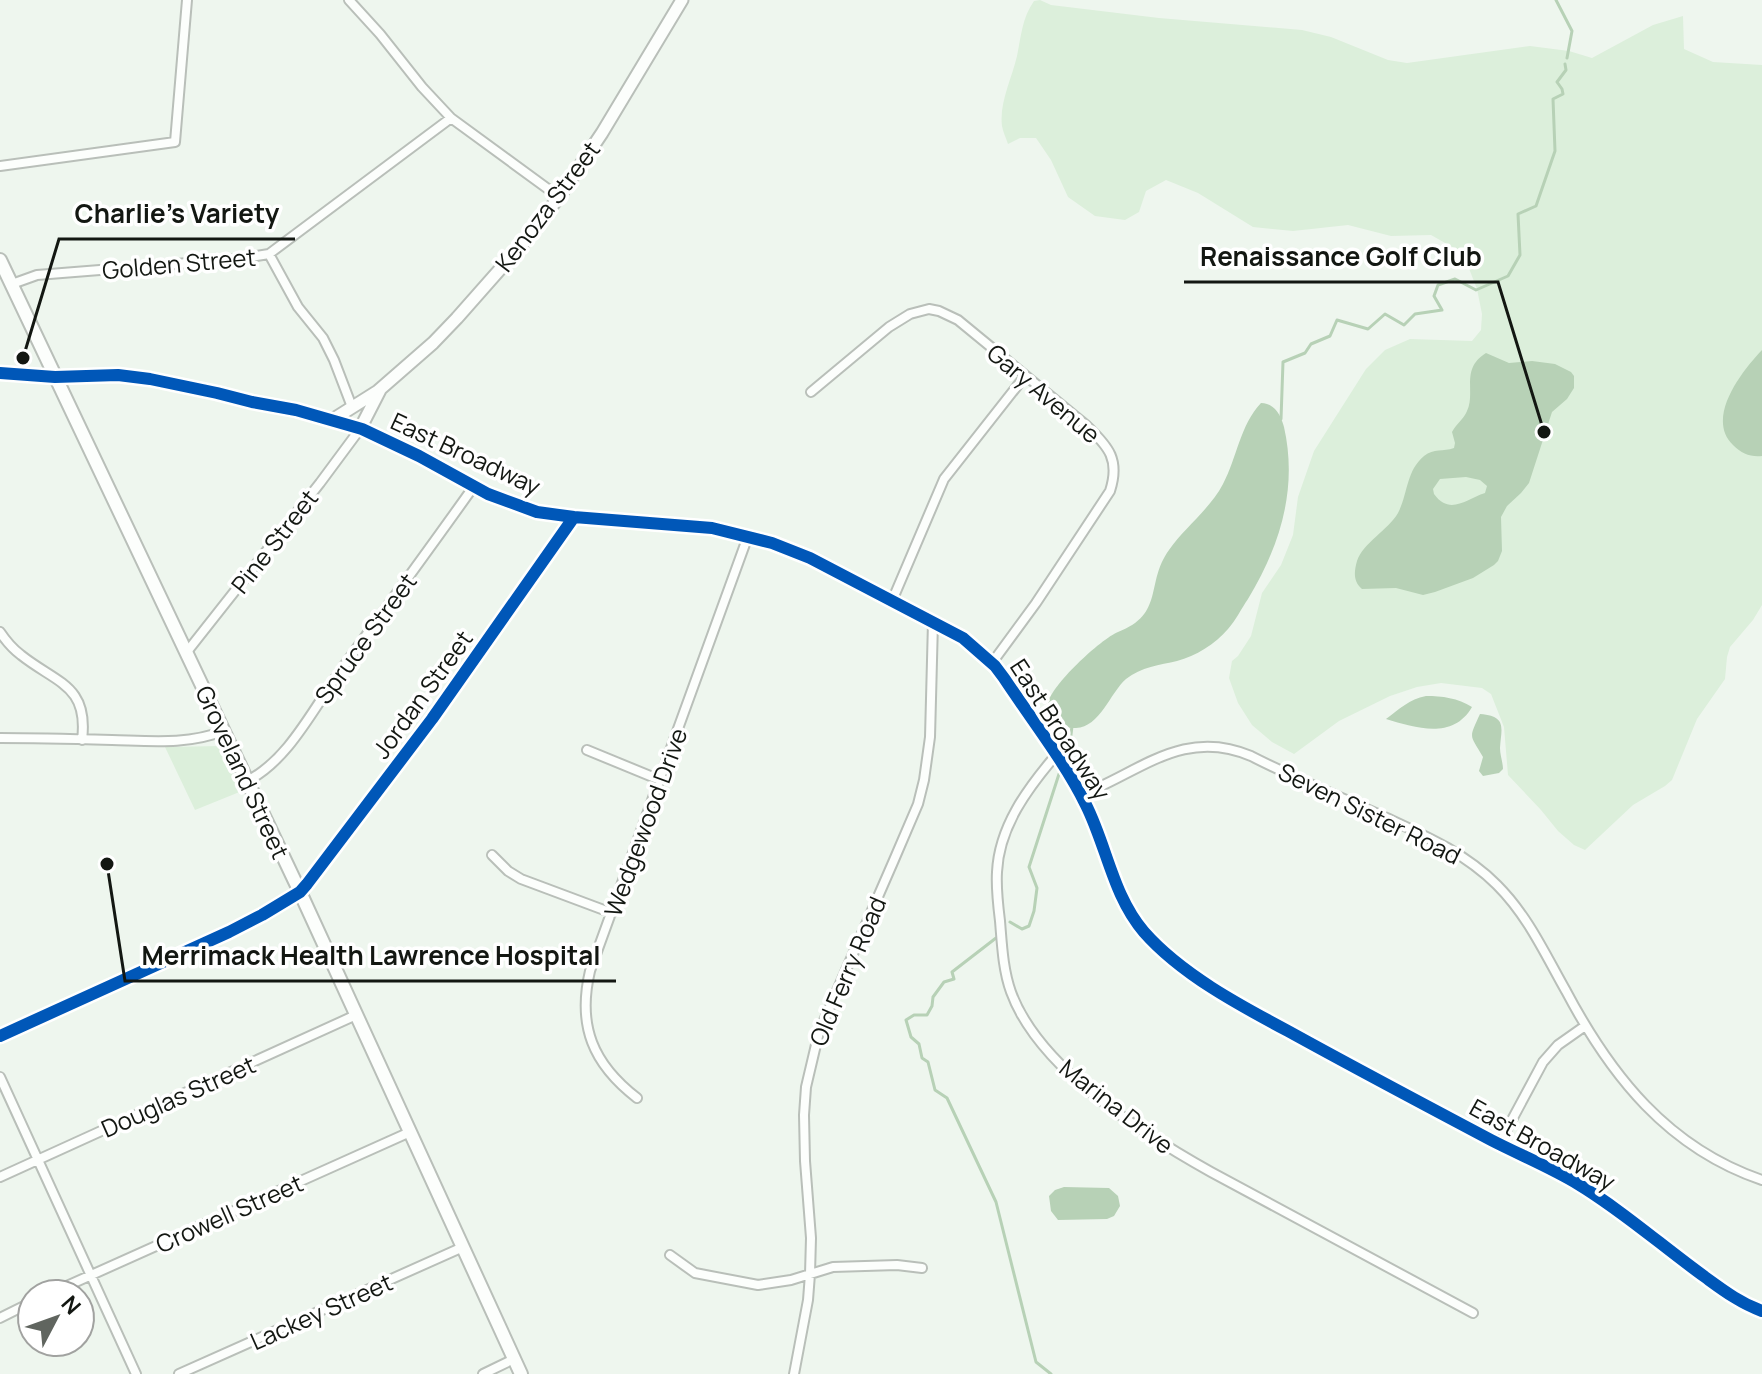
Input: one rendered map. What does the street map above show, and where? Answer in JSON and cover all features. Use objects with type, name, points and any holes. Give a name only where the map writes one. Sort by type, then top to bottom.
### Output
[{"type":"main road","name":"Groveland Street","points":[[0,260],[300,892],[521,1374]]},
{"type":"street","points":[[0,166],[175,142],[187,0]]},
{"type":"street","points":[[349,0],[451,118],[559,197]]},
{"type":"street","name":"Kenoza Street","points":[[332,420],[381,388],[433,343],[525,241],[605,129],[682,0]]},
{"type":"street","points":[[269,254],[451,118]]},
{"type":"street","name":"Golden Street","points":[[12,284],[37,275],[269,254],[298,307],[323,338],[352,407]]},
{"type":"street","name":"Gary Avenue","points":[[811,392],[902,318],[923,309],[939,311],[958,320],[1101,439],[1109,450],[1115,473],[1110,491],[992,663]]},
{"type":"street","name":"East Broadway","points":[[0,373],[55,377],[118,375],[296,410],[360,429],[419,456],[488,494],[537,512],[712,528],[772,543],[810,558],[933,622],[972,644],[992,663],[1056,755],[1081,795],[1124,901],[1141,928],[1161,950],[1243,1007],[1581,1186],[1739,1301],[1762,1311]]},
{"type":"street","points":[[892,601],[944,479],[1025,376]]},
{"type":"street","name":"Kenoza Street","points":[[360,429],[381,388]]},
{"type":"street","name":"Pine Street","points":[[186,653],[360,429]]},
{"type":"street","name":"Spruce Street","points":[[247,781],[268,768],[285,750],[474,486]]},
{"type":"street","name":"Jordan Street","points":[[300,892],[400,764],[574,517]]},
{"type":"street","name":"Wedgewood Drive","points":[[637,1098],[615,1079],[592,1046],[585,1002],[587,985],[748,536]]},
{"type":"street","name":"Old Ferry Road","points":[[794,1374],[810,1274],[804,1115],[806,1087],[819,1032],[918,804],[930,737],[933,622]]},
{"type":"street","points":[[0,632],[22,656],[72,692],[83,711],[82,740]]},
{"type":"street","points":[[1,652],[10,645]]},
{"type":"street","points":[[0,738],[192,740],[223,731]]},
{"type":"street","name":"Seven Sister Road","points":[[1081,795],[1168,753],[1185,748],[1218,747],[1251,756],[1437,841],[1481,871],[1525,918],[1585,1026],[1628,1088],[1666,1125],[1709,1155],[1762,1180]]},
{"type":"street","points":[[587,750],[660,780]]},
{"type":"street","name":"Marina Drive","points":[[1056,755],[1037,777],[1012,818],[1001,843],[997,872],[1006,977],[1016,1004],[1036,1036],[1073,1078],[1168,1147],[1473,1313]]},
{"type":"street","points":[[492,855],[521,879],[612,913]]},
{"type":"street","points":[[0,1036],[240,926],[300,892]]},
{"type":"street","name":"Douglas Street","points":[[0,1177],[356,1015]]},
{"type":"street","points":[[1499,1144],[1543,1062],[1558,1045],[1585,1026]]},
{"type":"street","points":[[0,1077],[136,1374]]},
{"type":"street","name":"Crowell Street","points":[[84,1278],[410,1132]]},
{"type":"street","name":"Lackey Street","points":[[179,1374],[463,1247]]},
{"type":"street","points":[[670,1255],[695,1273],[758,1285],[791,1280],[833,1267],[897,1265],[922,1268]]},
{"type":"street","points":[[483,1374],[514,1359]]},
{"type":"shaded area","points":[[1034,1],[1051,5],[1159,18],[1302,30],[1331,37],[1388,60],[1407,63],[1530,46],[1569,51],[1592,58],[1653,25],[1683,16],[1684,49],[1713,62],[1762,65],[1762,605],[1730,647],[1725,679],[1697,719],[1672,780],[1633,805],[1585,850],[1558,831],[1508,775],[1504,727],[1491,694],[1482,688],[1441,683],[1390,696],[1339,721],[1294,754],[1272,742],[1252,725],[1238,703],[1229,678],[1232,661],[1251,636],[1262,593],[1281,565],[1293,535],[1298,497],[1314,451],[1366,369],[1385,350],[1410,339],[1472,341],[1481,330],[1482,314],[1477,289],[1463,253],[1431,235],[1391,236],[1348,225],[1293,231],[1253,227],[1198,193],[1166,180],[1146,191],[1139,212],[1125,220],[1095,216],[1068,197],[1051,160],[1036,138],[1020,138],[1008,144],[1002,128],[1004,100],[1024,21]]},
{"type":"shaded area","points":[[1762,350],[1762,456],[1754,456],[1743,453],[1733,445],[1725,434],[1723,422],[1725,409],[1737,382]]},
{"type":"shaded area","points":[[1486,353],[1509,363],[1532,361],[1555,364],[1574,376],[1574,388],[1552,412],[1529,483],[1501,517],[1502,551],[1498,561],[1473,578],[1423,595],[1396,588],[1362,589],[1355,576],[1360,554],[1398,513],[1418,462],[1435,451],[1454,448],[1452,432],[1467,411],[1471,373],[1478,359]],"holes":[[[1466,477],[1480,480],[1487,486],[1485,493],[1458,504],[1446,504],[1434,494],[1433,489],[1440,479]]]},
{"type":"shaded area","points":[[1261,403],[1276,410],[1284,427],[1288,450],[1287,495],[1269,558],[1236,618],[1217,640],[1198,653],[1144,669],[1126,679],[1092,722],[1076,728],[1059,725],[1054,721],[1048,704],[1057,686],[1089,653],[1142,616],[1152,597],[1162,562],[1175,542],[1218,493],[1243,431]]},
{"type":"shaded area","points":[[1426,696],[1450,698],[1472,707],[1455,724],[1444,728],[1421,728],[1386,719],[1410,702]]},
{"type":"shaded area","points":[[1480,714],[1495,717],[1501,725],[1503,769],[1499,773],[1483,776],[1479,771],[1483,757],[1472,737]]},
{"type":"shaded area","points":[[221,746],[242,791],[195,810],[165,747]]},
{"type":"shaded area","points":[[1064,1187],[1109,1188],[1118,1196],[1120,1206],[1114,1216],[1107,1219],[1058,1220],[1051,1211],[1049,1196]]},
{"type":"waterway","points":[[1556,0],[1572,31],[1567,58]]},
{"type":"waterway","points":[[1281,419],[1283,362],[1305,353],[1311,344],[1330,336],[1337,320],[1368,329],[1385,314],[1404,325],[1415,314],[1442,310],[1434,296],[1438,285],[1455,279],[1476,290],[1508,276],[1520,255],[1518,214],[1536,206],[1555,151],[1553,99],[1563,94],[1557,82],[1566,70],[1565,64]]},
{"type":"waterway","points":[[1069,752],[1072,726]]},
{"type":"waterway","points":[[1010,922],[1022,929],[1029,926],[1034,911],[1037,888],[1029,867],[1059,774]]},
{"type":"waterway","points":[[996,938],[952,972],[954,979],[944,982],[933,997],[927,1015],[914,1015],[906,1020],[911,1037],[919,1044],[922,1058],[928,1062],[935,1090],[947,1098],[996,1202],[1036,1362],[1051,1374]]},
{"type":"cycle path","points":[[0,373],[55,377],[118,375],[296,410],[362,429],[488,494],[537,512],[712,528],[772,543],[810,558],[963,638],[995,666],[1058,757],[1086,805],[1133,918],[1175,962],[1250,1010],[1595,1194],[1725,1291],[1762,1311]]},
{"type":"cycle path","points":[[0,1036],[229,932],[300,892],[432,719],[574,517]]},
{"type":"place","name":"Charlie's Variety","points":[[23,358]]},
{"type":"place","name":"Renaissance Golf Club","points":[[1544,432]]},
{"type":"place","name":"Merrimack Health Lawrence Hospital","points":[[107,864]]}]
